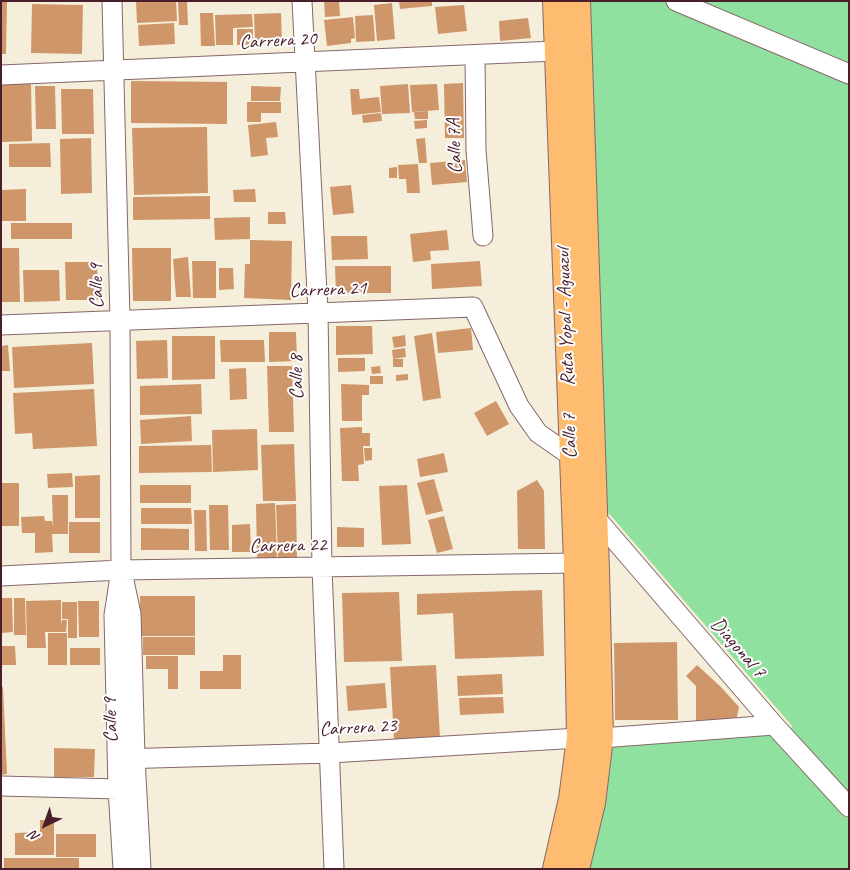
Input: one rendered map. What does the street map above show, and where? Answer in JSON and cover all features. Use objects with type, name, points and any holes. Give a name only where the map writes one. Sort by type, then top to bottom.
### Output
[{"type":"main road","name":"Calle 7","points":[[555,1],[576,563],[590,738],[571,799],[555,869]]},
{"type":"street","name":"Calle 9","points":[[112,1],[120,320],[121,570],[131,614],[126,759],[141,869]]},
{"type":"street","name":"Calle 8","points":[[302,1],[318,312],[322,568],[334,869]]},
{"type":"street","name":"Ruta Yopal - Aguazul","points":[[577,869],[593,803],[590,738],[595,517],[578,1]]},
{"type":"street","points":[[676,1],[849,74]]},
{"type":"street","name":"Carrera 20","points":[[1,75],[556,51]]},
{"type":"street","name":"Calle 7A","points":[[475,55],[476,150],[483,236]]},
{"type":"street","name":"Carrera 21","points":[[1,325],[474,307],[519,406],[538,433],[571,456]]},
{"type":"street","name":"Diagonal 7","points":[[595,517],[774,725],[849,807]]},
{"type":"street","name":"Carrera 22","points":[[1,576],[121,570],[576,563]]},
{"type":"street","name":"Carrera 23","points":[[126,759],[330,753],[774,725]]},
{"type":"street","name":"Calle 9","points":[[123,869],[118,789],[126,759]]},
{"type":"street","points":[[1,786],[118,789]]},
{"type":"green space","points":[[589,1],[849,1],[849,869],[588,869],[609,744],[760,734],[793,727],[606,510]]},
{"type":"building","points":[[1,1],[7,1],[6,54],[1,54]]},
{"type":"building","points":[[136,1],[176,1],[177,21],[137,23]]},
{"type":"building","points":[[178,1],[187,1],[188,25],[179,25]]},
{"type":"building","points":[[324,1],[339,1],[340,16],[325,17]]},
{"type":"building","points":[[399,1],[432,1],[432,6],[400,9]]},
{"type":"building","points":[[392,3],[395,39],[377,41],[374,5]]},
{"type":"building","points":[[32,4],[83,5],[82,54],[31,53]]},
{"type":"building","points":[[464,5],[467,31],[438,34],[435,7]]},
{"type":"building","points":[[200,13],[213,13],[215,46],[201,46]]},
{"type":"building","points":[[281,13],[282,43],[255,43],[254,14]]},
{"type":"building","points":[[252,14],[253,27],[233,28],[233,45],[216,45],[215,15]]},
{"type":"building","points":[[373,15],[375,41],[356,42],[355,16]]},
{"type":"building","points":[[353,17],[355,38],[351,39],[351,43],[327,46],[324,20]]},
{"type":"building","points":[[528,18],[531,38],[500,41],[499,21]]},
{"type":"building","points":[[174,23],[175,44],[139,46],[138,25]]},
{"type":"building","points":[[237,29],[253,29],[253,45],[237,45]]},
{"type":"building","points":[[131,81],[227,82],[227,124],[131,123]]},
{"type":"building","points":[[1,82],[31,82],[32,141],[1,142]]},
{"type":"building","points":[[463,83],[464,138],[445,138],[444,84]]},
{"type":"building","points":[[408,84],[410,113],[382,114],[380,86]]},
{"type":"building","points":[[437,84],[439,110],[412,112],[410,85]]},
{"type":"building","points":[[35,86],[55,86],[56,129],[36,129]]},
{"type":"building","points":[[251,86],[281,87],[280,101],[251,101]]},
{"type":"building","points":[[61,89],[93,89],[94,134],[62,134]]},
{"type":"building","points":[[350,89],[359,89],[360,99],[379,97],[381,112],[352,115]]},
{"type":"building","points":[[247,102],[281,102],[281,113],[261,113],[261,122],[247,122]]},
{"type":"building","points":[[428,111],[428,119],[415,119],[414,112]]},
{"type":"building","points":[[381,113],[382,121],[363,123],[362,115]]},
{"type":"building","points":[[427,120],[427,128],[415,129],[414,121]]},
{"type":"building","points":[[276,122],[278,137],[266,138],[268,155],[251,157],[248,125]]},
{"type":"building","points":[[207,127],[208,193],[134,195],[132,128]]},
{"type":"building","points":[[91,138],[92,193],[61,194],[60,139]]},
{"type":"building","points":[[425,138],[427,163],[419,163],[416,139]]},
{"type":"building","points":[[50,143],[51,167],[9,167],[9,144]]},
{"type":"building","points":[[465,160],[467,182],[432,185],[430,163]]},
{"type":"building","points":[[418,164],[420,193],[407,193],[406,179],[399,179],[398,165]]},
{"type":"building","points":[[397,167],[397,178],[389,178],[389,168]]},
{"type":"building","points":[[351,185],[354,213],[333,215],[330,187]]},
{"type":"building","points":[[26,189],[26,221],[1,221],[1,190]]},
{"type":"building","points":[[255,189],[256,202],[234,202],[233,190]]},
{"type":"building","points":[[210,196],[210,219],[133,220],[133,197]]},
{"type":"building","points":[[268,212],[285,212],[286,224],[268,224]]},
{"type":"building","points":[[250,217],[250,239],[215,240],[214,218]]},
{"type":"building","points":[[11,223],[72,223],[72,239],[11,239]]},
{"type":"building","points":[[447,230],[449,250],[430,251],[431,260],[413,262],[410,234]]},
{"type":"building","points":[[331,236],[367,236],[368,259],[332,260]]},
{"type":"building","points":[[250,240],[292,241],[291,300],[244,298],[245,264],[250,264]]},
{"type":"building","points":[[1,248],[19,248],[20,302],[1,302]]},
{"type":"building","points":[[132,248],[171,248],[171,301],[133,301]]},
{"type":"building","points":[[188,257],[191,297],[176,297],[173,259]]},
{"type":"building","points":[[192,261],[216,261],[216,298],[193,298]]},
{"type":"building","points":[[480,261],[482,286],[432,289],[431,264]]},
{"type":"building","points":[[65,262],[97,262],[98,300],[66,300]]},
{"type":"building","points":[[335,266],[391,266],[391,293],[336,293]]},
{"type":"building","points":[[219,268],[233,268],[234,289],[219,290]]},
{"type":"building","points":[[23,270],[59,270],[60,301],[24,302]]},
{"type":"building","points":[[336,326],[372,326],[373,354],[336,355]]},
{"type":"building","points":[[471,328],[473,350],[438,353],[436,332]]},
{"type":"building","points":[[269,332],[296,332],[297,361],[269,362]]},
{"type":"building","points":[[432,333],[441,398],[423,401],[414,336]]},
{"type":"building","points":[[405,335],[406,346],[394,348],[392,337]]},
{"type":"building","points":[[172,336],[215,336],[215,379],[172,380]]},
{"type":"building","points":[[167,340],[168,378],[137,379],[136,341]]},
{"type":"building","points":[[220,340],[264,340],[265,362],[221,362]]},
{"type":"building","points":[[92,343],[94,384],[14,388],[12,347]]},
{"type":"building","points":[[8,345],[10,371],[1,371],[1,346]]},
{"type":"building","points":[[405,348],[406,357],[393,359],[392,350]]},
{"type":"building","points":[[338,358],[365,358],[365,371],[338,372]]},
{"type":"building","points":[[393,359],[403,359],[403,367],[393,367]]},
{"type":"building","points":[[267,366],[292,366],[294,432],[269,432]]},
{"type":"building","points":[[380,366],[381,373],[372,374],[371,367]]},
{"type":"building","points":[[246,368],[247,399],[230,400],[229,369]]},
{"type":"building","points":[[408,374],[408,380],[396,381],[396,375]]},
{"type":"building","points":[[370,376],[383,376],[383,384],[370,384]]},
{"type":"building","points":[[201,384],[202,414],[140,415],[140,386]]},
{"type":"building","points":[[341,384],[369,385],[369,395],[362,395],[362,421],[342,421]]},
{"type":"building","points":[[94,389],[97,446],[33,449],[32,433],[15,434],[13,393]]},
{"type":"building","points":[[496,401],[509,424],[487,436],[474,413]]},
{"type":"building","points":[[191,416],[192,441],[141,444],[140,420]]},
{"type":"building","points":[[362,427],[362,433],[370,433],[370,446],[363,446],[364,464],[358,465],[359,481],[342,481],[340,428]]},
{"type":"building","points":[[257,429],[258,470],[213,472],[212,430]]},
{"type":"building","points":[[294,444],[296,501],[263,501],[261,445]]},
{"type":"building","points":[[211,445],[212,472],[139,473],[139,446]]},
{"type":"building","points":[[364,448],[372,448],[372,460],[365,461]]},
{"type":"building","points":[[444,453],[448,472],[420,477],[417,459]]},
{"type":"building","points":[[72,473],[73,487],[48,488],[47,474]]},
{"type":"building","points":[[100,475],[100,518],[75,518],[75,476]]},
{"type":"building","points":[[434,479],[443,511],[426,515],[417,483]]},
{"type":"building","points":[[537,480],[544,491],[545,549],[518,549],[517,491]]},
{"type":"building","points":[[1,483],[19,483],[19,526],[1,526]]},
{"type":"building","points":[[140,485],[191,485],[191,503],[140,503]]},
{"type":"building","points":[[407,485],[411,544],[382,545],[379,486]]},
{"type":"building","points":[[52,495],[68,495],[68,534],[52,534],[53,552],[35,553],[35,533],[22,533],[21,517],[44,516],[45,521],[52,521],[53,526]]},
{"type":"building","points":[[275,503],[277,558],[257,558],[256,504]]},
{"type":"building","points":[[296,504],[297,558],[278,558],[276,505]]},
{"type":"building","points":[[209,505],[228,505],[229,550],[210,550]]},
{"type":"building","points":[[141,508],[191,508],[192,524],[141,524]]},
{"type":"building","points":[[194,510],[206,510],[207,551],[195,551]]},
{"type":"building","points":[[444,516],[453,549],[437,553],[428,520]]},
{"type":"building","points":[[69,522],[100,522],[100,553],[69,553]]},
{"type":"building","points":[[250,524],[251,552],[232,552],[232,525]]},
{"type":"building","points":[[337,527],[364,528],[364,547],[337,547]]},
{"type":"building","points":[[141,528],[189,529],[189,550],[141,550]]},
{"type":"building","points":[[542,590],[544,656],[455,659],[453,613],[417,615],[417,594]]},
{"type":"building","points":[[399,592],[402,661],[344,662],[342,593]]},
{"type":"building","points":[[140,596],[195,596],[195,636],[140,636]]},
{"type":"building","points":[[1,598],[12,598],[13,632],[1,633]]},
{"type":"building","points":[[14,598],[25,598],[26,635],[14,635]]},
{"type":"building","points":[[61,600],[61,624],[62,620],[67,620],[66,632],[45,632],[46,648],[27,648],[26,601]]},
{"type":"building","points":[[78,601],[99,601],[99,637],[79,637]]},
{"type":"building","points":[[62,602],[77,602],[77,638],[68,638],[68,619],[62,619]]},
{"type":"building","points":[[48,633],[67,633],[67,665],[48,665]]},
{"type":"building","points":[[143,637],[195,637],[195,655],[143,655]]},
{"type":"building","points":[[677,642],[678,720],[615,720],[614,643]]},
{"type":"building","points":[[1,646],[15,646],[16,665],[1,665]]},
{"type":"building","points":[[70,648],[100,648],[100,665],[70,665]]},
{"type":"building","points":[[223,655],[241,655],[241,689],[200,689],[200,671],[223,671]]},
{"type":"building","points":[[146,656],[178,656],[178,689],[168,689],[168,669],[146,669]]},
{"type":"building","points":[[436,665],[440,738],[394,741],[390,667]]},
{"type":"building","points":[[697,665],[739,707],[736,722],[696,722],[696,686],[686,676]]},
{"type":"building","points":[[502,674],[503,694],[458,696],[457,676]]},
{"type":"building","points":[[385,683],[387,708],[348,711],[346,686]]},
{"type":"building","points":[[1,687],[3,687],[7,774],[1,775]]},
{"type":"building","points":[[503,697],[504,713],[460,715],[459,698]]},
{"type":"building","points":[[54,748],[95,749],[94,777],[54,777]]},
{"type":"building","points":[[40,820],[54,820],[54,855],[15,855],[15,833],[40,832]]},
{"type":"building","points":[[56,834],[96,834],[96,857],[56,857]]},
{"type":"building","points":[[4,858],[79,858],[79,869],[4,869]]}]
